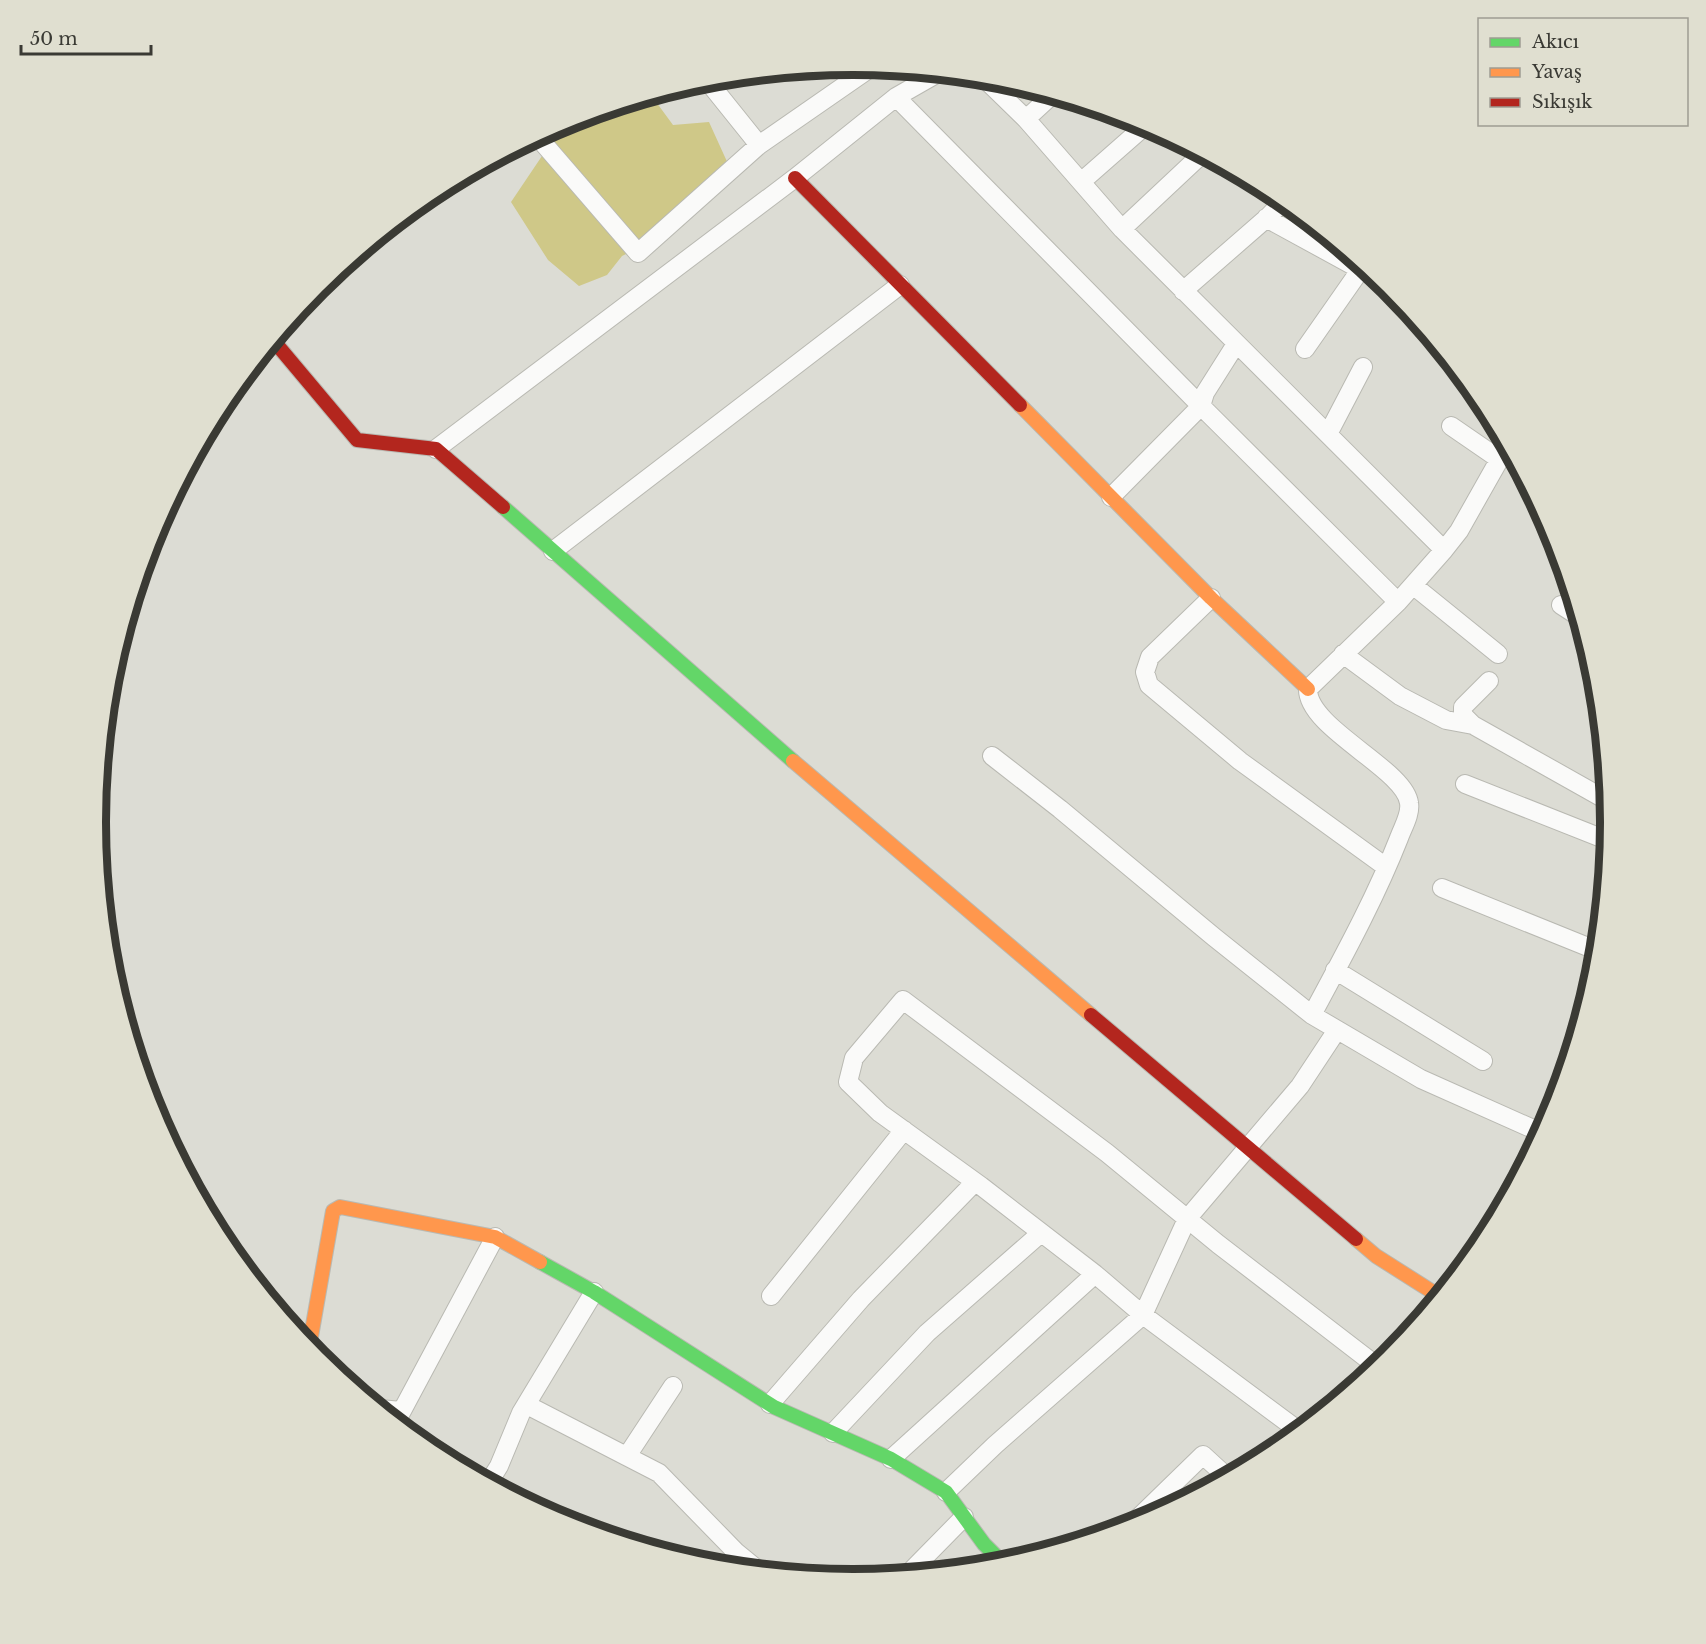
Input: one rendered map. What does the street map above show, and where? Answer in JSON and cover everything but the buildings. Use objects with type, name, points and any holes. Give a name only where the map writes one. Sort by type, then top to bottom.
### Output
[{"type":"street","points":[[543,143],[638,253],[759,145],[860,75]]},
{"type":"street","points":[[436,449],[795,178],[896,97],[927,79]]},
{"type":"street","points":[[713,88],[759,145]]},
{"type":"street","points":[[994,88],[1026,119],[1122,229],[1444,550]]},
{"type":"street","points":[[896,97],[1398,602]]},
{"type":"street","points":[[1026,119],[1046,100]]},
{"type":"street","points":[[1081,182],[1138,132]]},
{"type":"street","points":[[1122,229],[1196,159]]},
{"type":"street","points":[[795,178],[1211,598],[1308,689],[1310,702],[1327,722],[1400,785],[1409,799],[1410,809],[1386,867],[1362,920],[1312,1015]]},
{"type":"street","points":[[1184,291],[1277,207]]},
{"type":"street","points":[[1266,218],[1346,260]]},
{"type":"street","points":[[1305,349],[1358,272]]},
{"type":"street","points":[[553,551],[900,285]]},
{"type":"street","points":[[1111,496],[1201,406],[1205,393],[1236,344]]},
{"type":"street","points":[[278,345],[357,440],[436,449],[872,830],[1250,1147],[1376,1256],[1433,1292]]},
{"type":"street","points":[[1328,434],[1363,367]]},
{"type":"street","points":[[1451,426],[1502,452]]},
{"type":"street","points":[[1308,689],[1414,586],[1444,550],[1459,531],[1503,454]]},
{"type":"street","points":[[1414,586],[1498,654]]},
{"type":"street","points":[[1211,598],[1150,657],[1145,672],[1149,684],[1204,733],[1240,761],[1386,867]]},
{"type":"street","points":[[1560,605],[1569,611]]},
{"type":"street","points":[[1343,654],[1400,696],[1446,720],[1473,725]]},
{"type":"street","points":[[1489,681],[1463,707],[1463,715],[1473,725],[1599,796]]},
{"type":"street","points":[[992,756],[1312,1015],[1421,1079],[1533,1129]]},
{"type":"street","points":[[1465,784],[1599,837]]},
{"type":"street","points":[[1442,888],[1589,948]]},
{"type":"street","points":[[1335,970],[1483,1061]]},
{"type":"street","points":[[1292,1426],[1143,1314],[975,1182],[880,1113],[848,1082],[854,1058],[903,1000],[1107,1152],[1187,1219],[1370,1361]]},
{"type":"street","points":[[946,1492],[995,1445],[1143,1314],[1187,1219],[1300,1086],[1337,1030]]},
{"type":"street","points":[[771,1296],[904,1130]]},
{"type":"street","points":[[770,1404],[861,1299],[975,1182]]},
{"type":"street","points":[[311,1336],[333,1211],[340,1207],[495,1237],[594,1292],[770,1404],[891,1459],[946,1492],[984,1544],[996,1556]]},
{"type":"street","points":[[833,1433],[927,1333],[1041,1233]]},
{"type":"street","points":[[398,1415],[495,1237]]},
{"type":"street","points":[[891,1459],[1095,1274]]},
{"type":"street","points":[[493,1476],[521,1413],[594,1292]]},
{"type":"street","points":[[627,1456],[672,1386]]},
{"type":"street","points":[[527,1405],[659,1473],[748,1562]]},
{"type":"street","points":[[1150,1507],[1203,1455],[1221,1472]]},
{"type":"street","points":[[916,1566],[964,1517]]},
{"type":"shaded area","points":[[656,101],[673,125],[709,122],[729,166],[683,226],[622,256],[607,275],[579,286],[548,260],[511,202],[542,156],[546,141],[613,115]]},
{"type":"traffic: fast","points":[[503,507],[793,761]]},
{"type":"traffic: fast","points":[[540,1262],[594,1292],[774,1407],[891,1459],[946,1492],[984,1544],[996,1556]]},
{"type":"traffic: slow","points":[[1020,405],[1211,598],[1308,689]]},
{"type":"traffic: slow","points":[[793,761],[1091,1015]]},
{"type":"traffic: slow","points":[[311,1336],[333,1211],[340,1207],[495,1237],[540,1262]]},
{"type":"traffic: slow","points":[[1356,1239],[1376,1256],[1433,1292]]},
{"type":"traffic: jam","points":[[795,178],[1020,405]]},
{"type":"traffic: jam","points":[[278,345],[357,440],[436,449],[503,507]]},
{"type":"traffic: jam","points":[[1091,1015],[1356,1239]]}]
